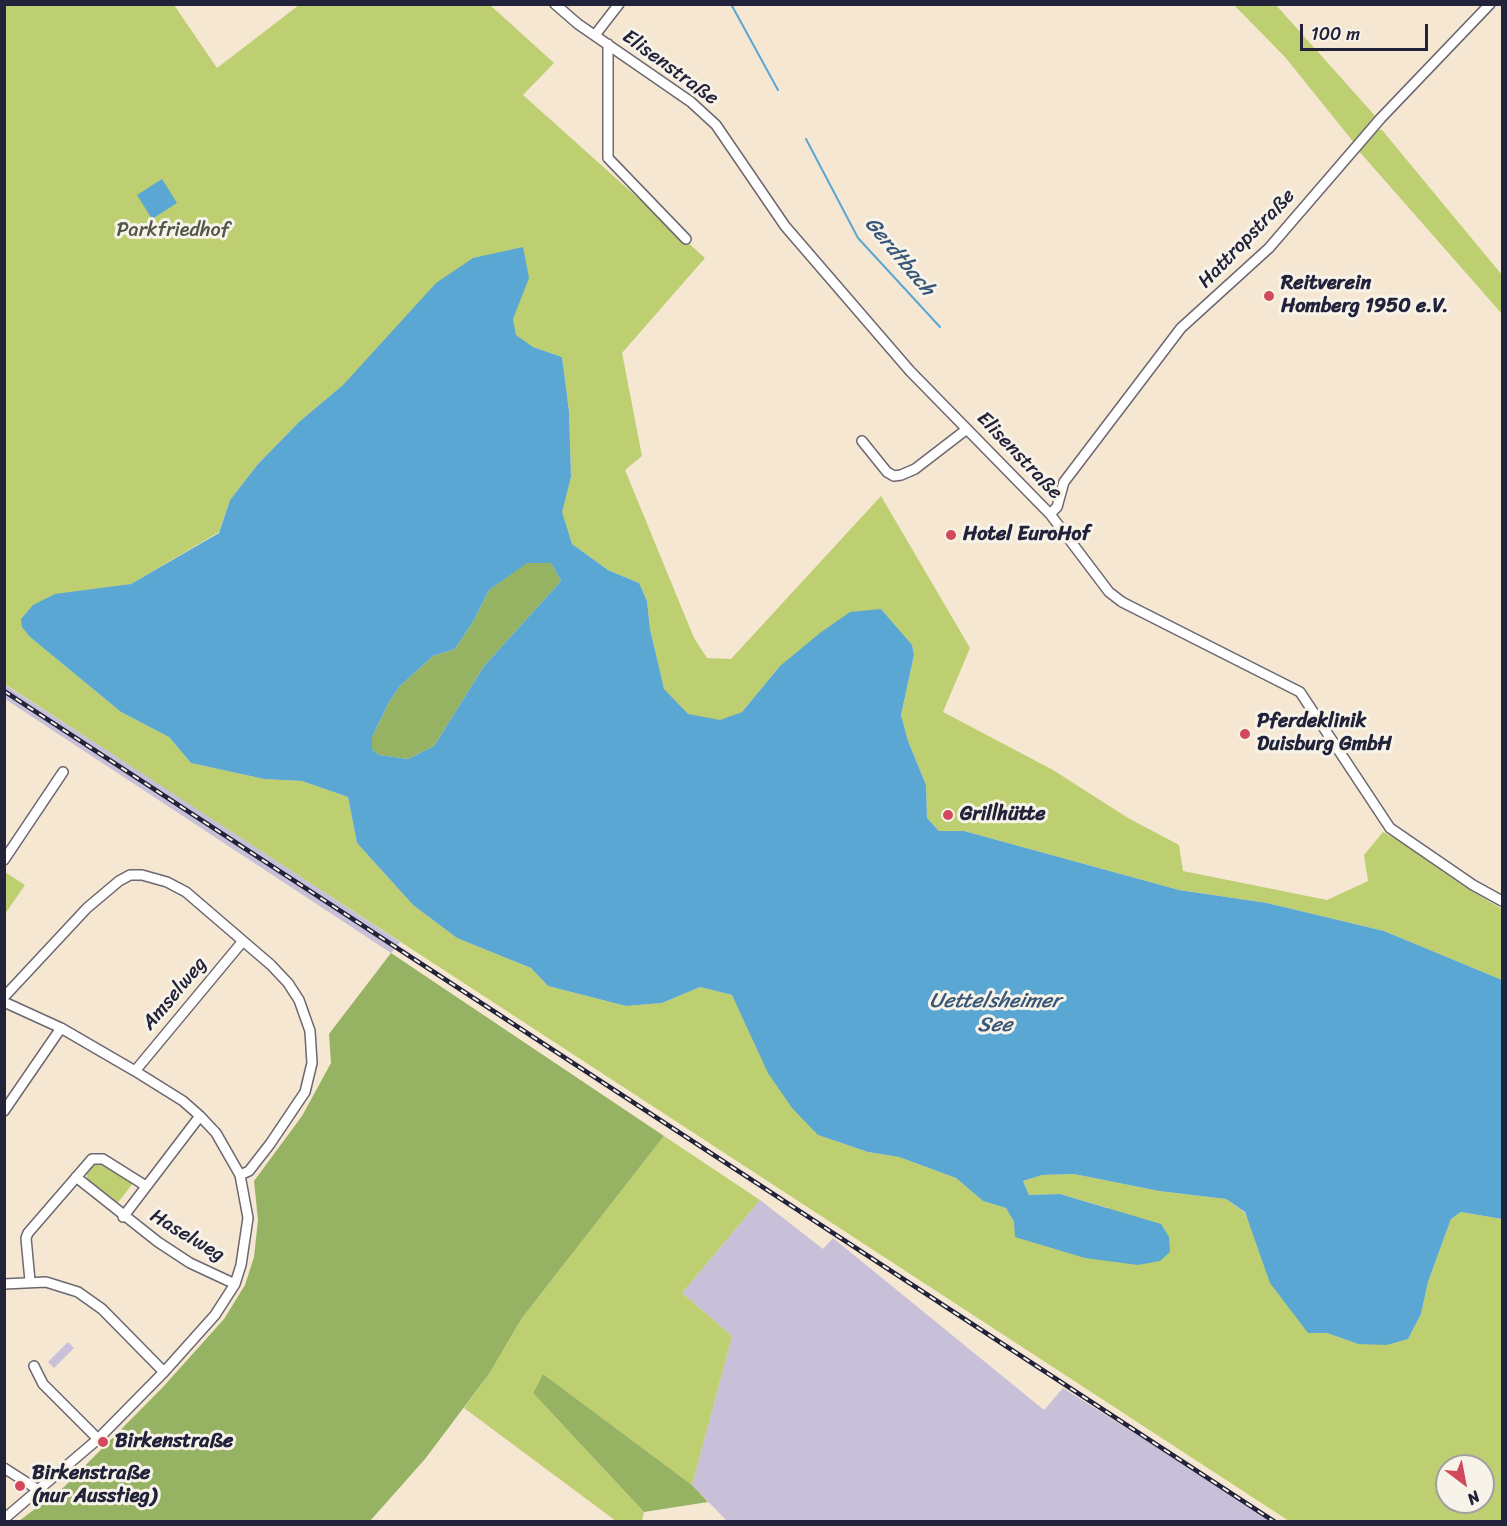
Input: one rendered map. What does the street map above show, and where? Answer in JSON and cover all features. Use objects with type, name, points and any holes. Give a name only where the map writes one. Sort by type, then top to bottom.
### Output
[{"type":"street","name":"Elisenstraße","points":[[555,4],[691,102],[716,125],[785,226],[910,371],[1050,514],[1115,597],[1300,692],[1390,828],[1473,885],[1503,901]]},
{"type":"street","points":[[595,35],[619,4]]},
{"type":"street","name":"Hattropstraße","points":[[1050,514],[1057,507],[1064,482],[1190,317],[1214,300],[1269,248],[1395,103],[1490,4]]},
{"type":"street","points":[[608,44],[608,158],[686,239]]},
{"type":"street","points":[[862,441],[887,472],[894,476],[915,469],[967,429]]},
{"type":"street","points":[[4,860],[63,772]]},
{"type":"street","points":[[4,998],[87,908],[106,890],[130,875],[153,877],[186,892],[271,965],[299,1000],[310,1031],[313,1053],[309,1082],[298,1107],[249,1171],[240,1175]]},
{"type":"street","name":"Amselweg","points":[[135,1071],[243,941]]},
{"type":"street","points":[[4,1002],[61,1028],[135,1071],[183,1101],[200,1116],[216,1133],[240,1175],[248,1218],[244,1250],[235,1284],[215,1315],[164,1372],[98,1439],[40,1491],[4,1519]]},
{"type":"street","points":[[4,1111],[61,1028]]},
{"type":"street","name":"Haselweg","points":[[123,1217],[200,1116]]},
{"type":"street","name":"Haselweg","points":[[30,1281],[26,1238],[28,1233],[92,1159],[98,1157],[146,1186]]},
{"type":"street","name":"Haselweg","points":[[75,1177],[123,1217],[190,1263],[235,1284]]},
{"type":"street","points":[[4,1284],[30,1281],[60,1285],[90,1300],[164,1372]]},
{"type":"street","points":[[34,1366],[43,1384],[98,1439]]},
{"type":"street","points":[[4,1468],[40,1491]]},
{"type":"shaded area","points":[[4,684],[400,942],[391,953],[5,699]]},
{"type":"shaded area","points":[[760,1200],[823,1249],[833,1238],[1044,1410],[1063,1388],[1273,1521],[727,1521],[692,1485],[732,1336],[682,1293]]},
{"type":"shaded area","points":[[68,1342],[74,1348],[54,1368],[48,1362]]},
{"type":"green space","name":"Parkfriedhof","points":[[4,5],[174,5],[217,68],[299,5],[490,5],[554,63],[523,95],[705,258],[622,353],[642,456],[625,470],[694,638],[707,658],[731,659],[881,496],[970,648],[943,712],[1053,770],[1128,818],[1179,845],[1183,871],[1327,900],[1368,881],[1364,855],[1383,832],[1502,909],[1502,980],[1384,931],[1267,903],[1179,890],[964,831],[939,831],[927,818],[926,785],[908,741],[901,715],[914,655],[912,646],[881,609],[780,666],[742,712],[720,721],[688,715],[664,690],[650,629],[647,601],[639,583],[608,570],[572,544],[561,512],[571,477],[569,411],[562,357],[533,347],[516,336],[513,319],[518,302],[344,384],[299,422],[258,464],[230,500],[219,532],[131,584],[95,590],[30,637],[121,712],[169,737],[191,763],[264,779],[302,781],[348,797],[357,843],[413,905],[457,938],[531,968],[548,986],[626,1006],[662,1003],[700,987],[732,995],[818,1135],[868,1152],[899,1157],[956,1178],[983,1201],[1006,1208],[1014,1222],[1108,1208],[1060,1194],[1029,1195],[1023,1181],[1042,1175],[1074,1174],[1159,1191],[1226,1199],[1244,1212],[1254,1232],[1327,1333],[1358,1344],[1408,1339],[1421,1314],[1428,1282],[1451,1219],[1461,1212],[1502,1219],[1502,1521],[1289,1521],[5,684]]},
{"type":"green space","points":[[1234,5],[1276,5],[1377,118],[1355,144],[1285,57]]},
{"type":"green space","points":[[1376,130],[1382,130],[1502,275],[1502,314],[1358,150]]},
{"type":"green space","points":[[527,562],[551,563],[561,581],[484,666],[434,746],[408,759],[379,755],[372,749],[372,737],[389,702],[400,686],[433,656],[455,649],[474,620],[489,590]]},
{"type":"green space","points":[[4,873],[25,885],[5,914]]},
{"type":"green space","points":[[391,953],[664,1136],[522,1318],[489,1374],[425,1459],[370,1521],[19,1521],[64,1487],[163,1387],[224,1319],[245,1285],[254,1257],[258,1220],[254,1181],[302,1116],[331,1063],[329,1034]]},
{"type":"green space","points":[[664,1136],[760,1200],[682,1293],[732,1336],[692,1485],[543,1374],[533,1393],[644,1512],[642,1521],[616,1521],[464,1408],[489,1374],[522,1318]]},
{"type":"green space","points":[[99,1162],[134,1182],[116,1205],[87,1180],[87,1170],[93,1163]]},
{"type":"green space","points":[[543,1374],[692,1485],[708,1502],[644,1512],[533,1393]]},
{"type":"water","points":[[162,179],[177,203],[152,219],[137,195]]},
{"type":"water","name":"Uettelsheimer See","points":[[523,247],[529,278],[513,319],[516,335],[533,347],[562,357],[569,411],[571,477],[562,512],[572,544],[608,570],[639,583],[647,601],[650,629],[664,689],[688,714],[720,720],[742,712],[780,666],[820,633],[850,612],[881,609],[912,645],[914,655],[901,715],[908,741],[926,785],[927,818],[939,831],[964,831],[1179,890],[1267,903],[1384,931],[1502,980],[1502,1219],[1461,1212],[1451,1219],[1428,1282],[1421,1314],[1408,1339],[1387,1345],[1358,1344],[1327,1333],[1308,1333],[1270,1283],[1245,1212],[1226,1199],[1159,1191],[1074,1174],[1042,1175],[1023,1181],[1029,1195],[1060,1194],[1161,1224],[1169,1237],[1170,1252],[1160,1261],[1138,1265],[1085,1258],[1015,1237],[1014,1222],[1006,1208],[983,1201],[956,1178],[899,1157],[868,1152],[818,1135],[792,1108],[768,1073],[732,995],[700,987],[662,1003],[626,1006],[548,986],[531,968],[457,938],[413,905],[357,843],[348,797],[302,781],[264,779],[191,763],[169,737],[121,712],[30,637],[22,627],[21,619],[33,605],[55,594],[131,584],[219,533],[230,500],[258,464],[299,422],[344,384],[436,283],[473,258]],"holes":[[[527,563],[551,563],[561,581],[484,666],[434,746],[408,759],[379,755],[372,749],[372,737],[389,702],[400,686],[433,656],[455,649],[474,620],[489,590]]]},
{"type":"waterway","name":"Gerdtbach","points":[[731,4],[778,90]]},
{"type":"waterway","name":"Gerdtbach","points":[[806,139],[858,238],[940,327]]},
{"type":"railway","points":[[4,691],[1275,1522]]},
{"type":"place","name":"Reitverein Homberg 1950 e.V.","points":[[1269,296]]},
{"type":"place","name":"Hotel EuroHof","points":[[951,535]]},
{"type":"place","name":"Pferdeklinik Duisburg GmbH","points":[[1245,734]]},
{"type":"place","name":"Grillhütte","points":[[948,815]]},
{"type":"place","name":"Birkenstraße","points":[[103,1442]]},
{"type":"place","name":"Birkenstraße (nur Ausstieg)","points":[[20,1486]]}]
